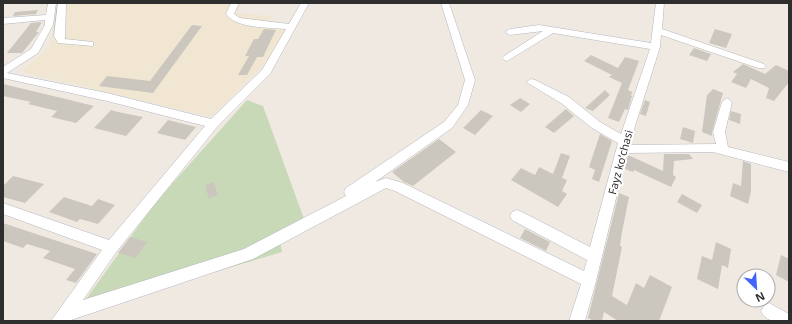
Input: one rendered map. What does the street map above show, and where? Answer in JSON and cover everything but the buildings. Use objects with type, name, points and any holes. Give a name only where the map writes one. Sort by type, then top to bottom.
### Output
[{"type":"street","points":[[3,71],[34,51],[49,25],[52,3]]},
{"type":"street","points":[[62,3],[59,36],[61,40],[90,44]]},
{"type":"street","points":[[235,3],[230,14],[232,17],[248,23],[291,27]]},
{"type":"street","points":[[61,317],[112,247],[213,124],[266,72],[305,3]]},
{"type":"street","points":[[324,210],[448,125],[458,115],[469,89],[470,80],[445,3]]},
{"type":"street","name":"Fayz koʻchasi","points":[[577,321],[589,282],[624,145],[655,47],[660,3]]},
{"type":"street","points":[[3,21],[50,17]]},
{"type":"street","points":[[510,32],[539,28],[655,47]]},
{"type":"street","points":[[507,58],[552,30]]},
{"type":"street","points":[[658,30],[761,66]]},
{"type":"street","points":[[3,75],[107,97],[213,124]]},
{"type":"street","points":[[531,82],[565,100],[624,145],[713,148],[789,167]]},
{"type":"street","points":[[723,150],[719,132],[728,102]]},
{"type":"street","points":[[61,317],[248,254],[374,186],[386,183],[399,187],[589,282]]},
{"type":"street","points":[[3,208],[112,247]]},
{"type":"street","points":[[517,216],[595,256]]},
{"type":"street","points":[[769,311],[787,321]]},
{"type":"shaded area","points":[[57,3],[242,3],[236,13],[272,16],[265,26],[287,29],[269,59],[211,117],[22,72],[50,46]]},
{"type":"green space","points":[[247,100],[263,106],[308,230],[280,239],[282,252],[76,313],[155,203]]}]
